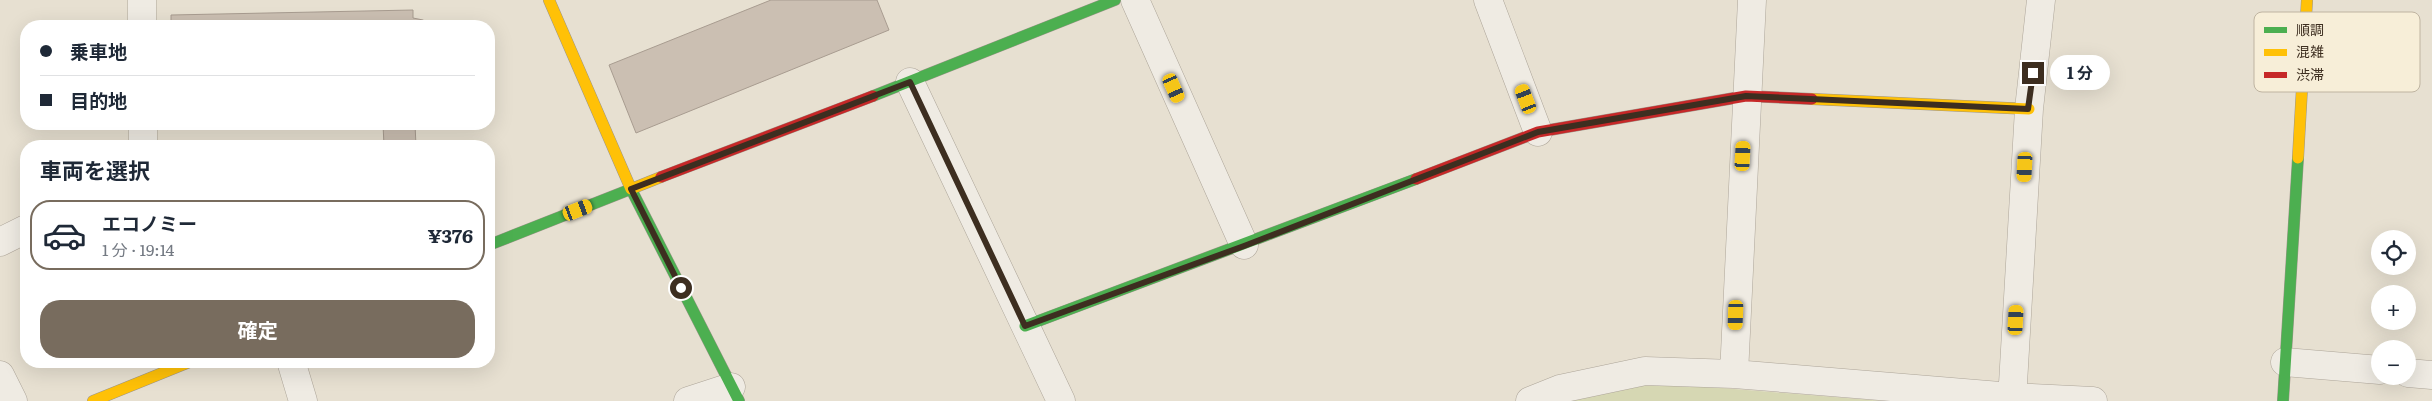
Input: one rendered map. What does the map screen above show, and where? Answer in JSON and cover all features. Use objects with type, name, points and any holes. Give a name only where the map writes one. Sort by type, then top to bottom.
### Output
[{"type":"street","points":[[142,0],[142,20]]},
{"type":"street","points":[[549,0],[631,189],[735,394],[688,401]]},
{"type":"street","points":[[495,243],[910,82],[1114,0]]},
{"type":"street","points":[[1135,0],[1244,246]]},
{"type":"street","points":[[1488,0],[1538,132]]},
{"type":"street","points":[[1734,374],[1752,0]]},
{"type":"street","points":[[2012,399],[2028,109],[2041,0]]},
{"type":"street","points":[[910,82],[1061,401]]},
{"type":"street","points":[[2283,401],[2301,92]]},
{"type":"street","points":[[1025,326],[1244,246],[1538,132],[1746,96],[2028,109]]},
{"type":"street","points":[[0,242],[20,232]]},
{"type":"street","points":[[2285,362],[2371,369]]},
{"type":"street","points":[[92,401],[174,368]]},
{"type":"street","points":[[293,368],[303,401]]},
{"type":"street","points":[[1530,401],[1560,389],[1645,371],[1734,374],[2012,399],[2093,401]]},
{"type":"street","points":[[2416,374],[2432,375]]},
{"type":"street","points":[[0,375],[13,401]]},
{"type":"green space","points":[[1648,382],[1884,401],[1558,401]]},
{"type":"building","points":[[771,0],[877,0],[889,30],[636,133],[609,65]]},
{"type":"building","points":[[413,10],[413,18],[423,20],[171,20],[171,15]]},
{"type":"building","points":[[383,130],[415,130],[416,140],[384,140]]},
{"type":"traffic: fast","points":[[873,96],[1115,0]]},
{"type":"traffic: fast","points":[[2283,401],[2298,158]]},
{"type":"traffic: fast","points":[[1025,326],[1416,179]]},
{"type":"traffic: fast","points":[[495,243],[631,189],[739,401]]},
{"type":"traffic: slow","points":[[549,0],[631,189],[661,177]]},
{"type":"traffic: slow","points":[[2306,12],[2307,0]]},
{"type":"traffic: slow","points":[[2298,158],[2302,92]]},
{"type":"traffic: slow","points":[[1812,99],[2029,109]]},
{"type":"traffic: slow","points":[[93,401],[175,368]]},
{"type":"traffic: jam","points":[[661,177],[873,96]]},
{"type":"traffic: jam","points":[[1416,179],[1538,132],[1746,96],[1812,99]]},
{"type":"route","points":[[681,288],[631,189],[910,82],[1025,326],[1244,246],[1538,132],[1746,96],[2028,109],[2033,73]]}]
